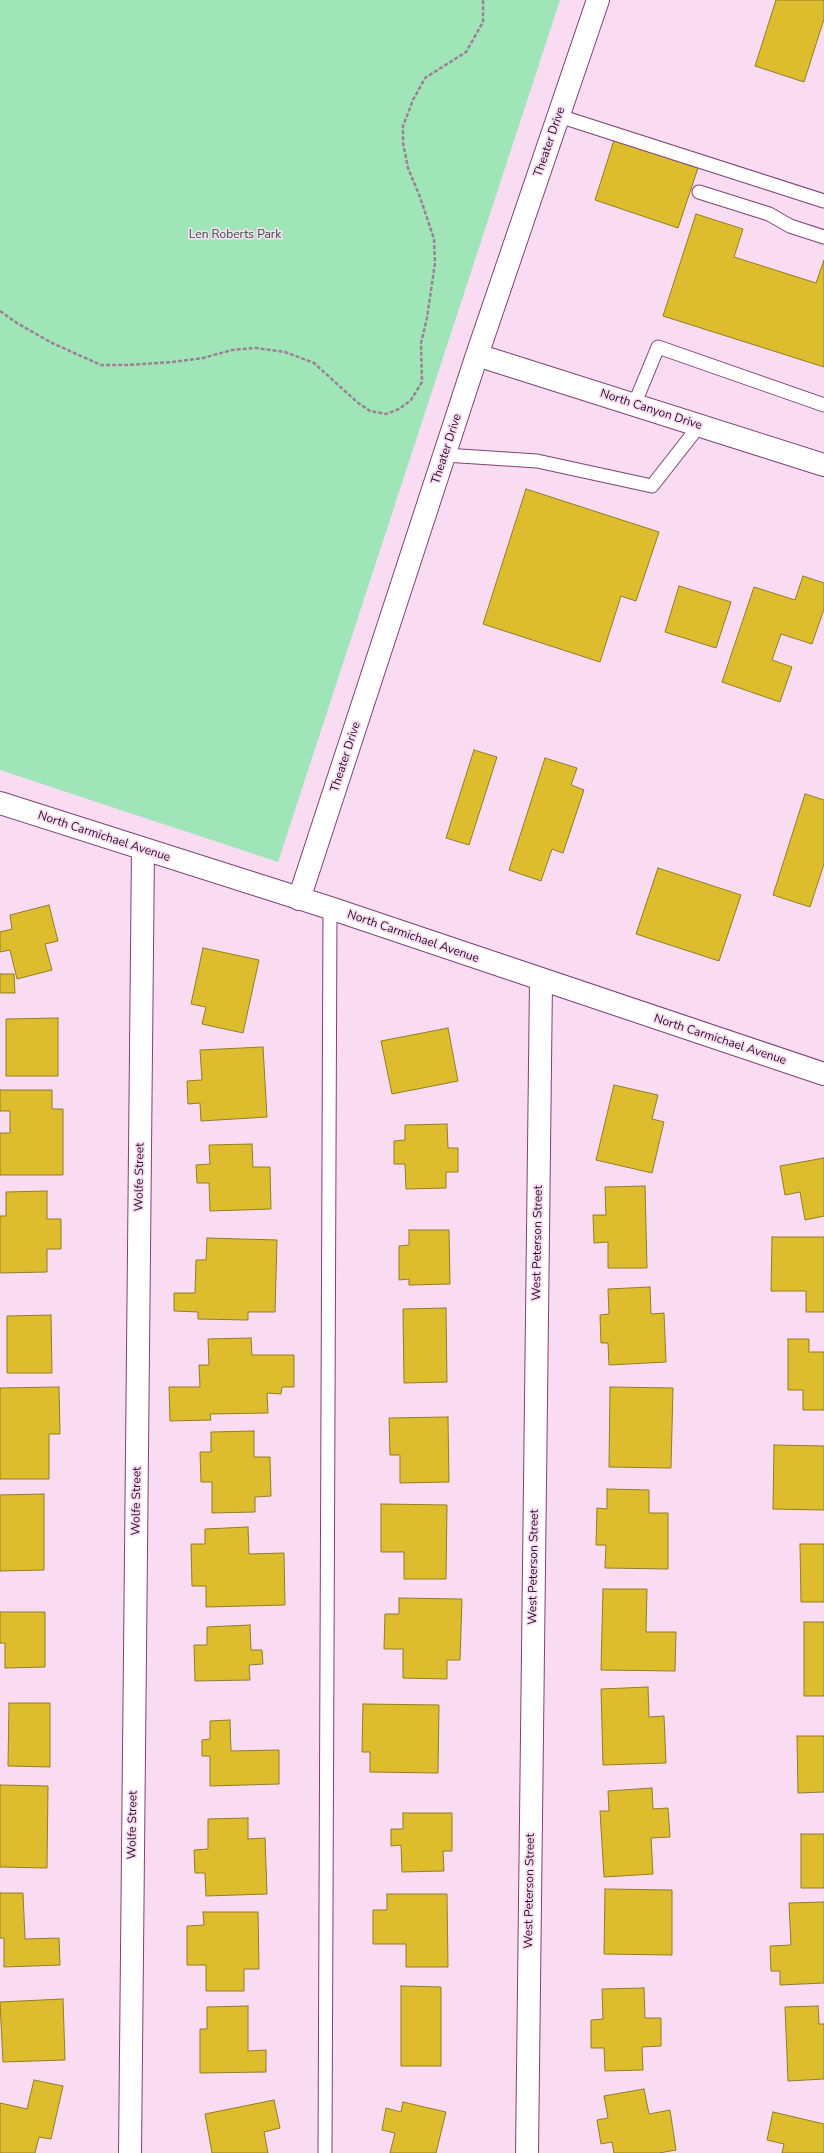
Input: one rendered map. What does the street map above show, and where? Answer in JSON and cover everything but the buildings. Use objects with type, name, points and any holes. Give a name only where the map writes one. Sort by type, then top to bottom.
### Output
[{"type":"street","name":"Theater Drive","points":[[299,899],[477,355],[598,0]]},
{"type":"street","name":"North Canyon Drive","points":[[477,355],[824,466]]},
{"type":"street","name":"North Carmichael Avenue","points":[[0,803],[330,908],[824,1074]]},
{"type":"street","name":"Wolfe Street","points":[[130,2153],[143,849]]},
{"type":"street","name":"West Peterson Street","points":[[527,2153],[541,980]]},
{"type":"lane","points":[[559,116],[824,201]]},
{"type":"lane","points":[[699,192],[769,214],[790,226],[824,237]]},
{"type":"lane","points":[[634,405],[658,347],[824,405]]},
{"type":"lane","points":[[445,455],[536,461],[652,486],[699,426]]},
{"type":"lane","points":[[325,2153],[330,908]]},
{"type":"path","points":[[0,311],[17,323],[52,343],[101,365],[172,362],[203,358],[232,350],[256,348],[285,352],[314,363],[357,402],[370,411],[386,414],[399,409],[411,400],[422,382],[421,343],[427,318],[435,262],[434,239],[408,168],[403,143],[403,126],[425,78],[466,52],[483,22],[483,0]]},
{"type":"green space","name":"Len Roberts Park","points":[[0,0],[560,0],[278,862],[0,770]]}]
